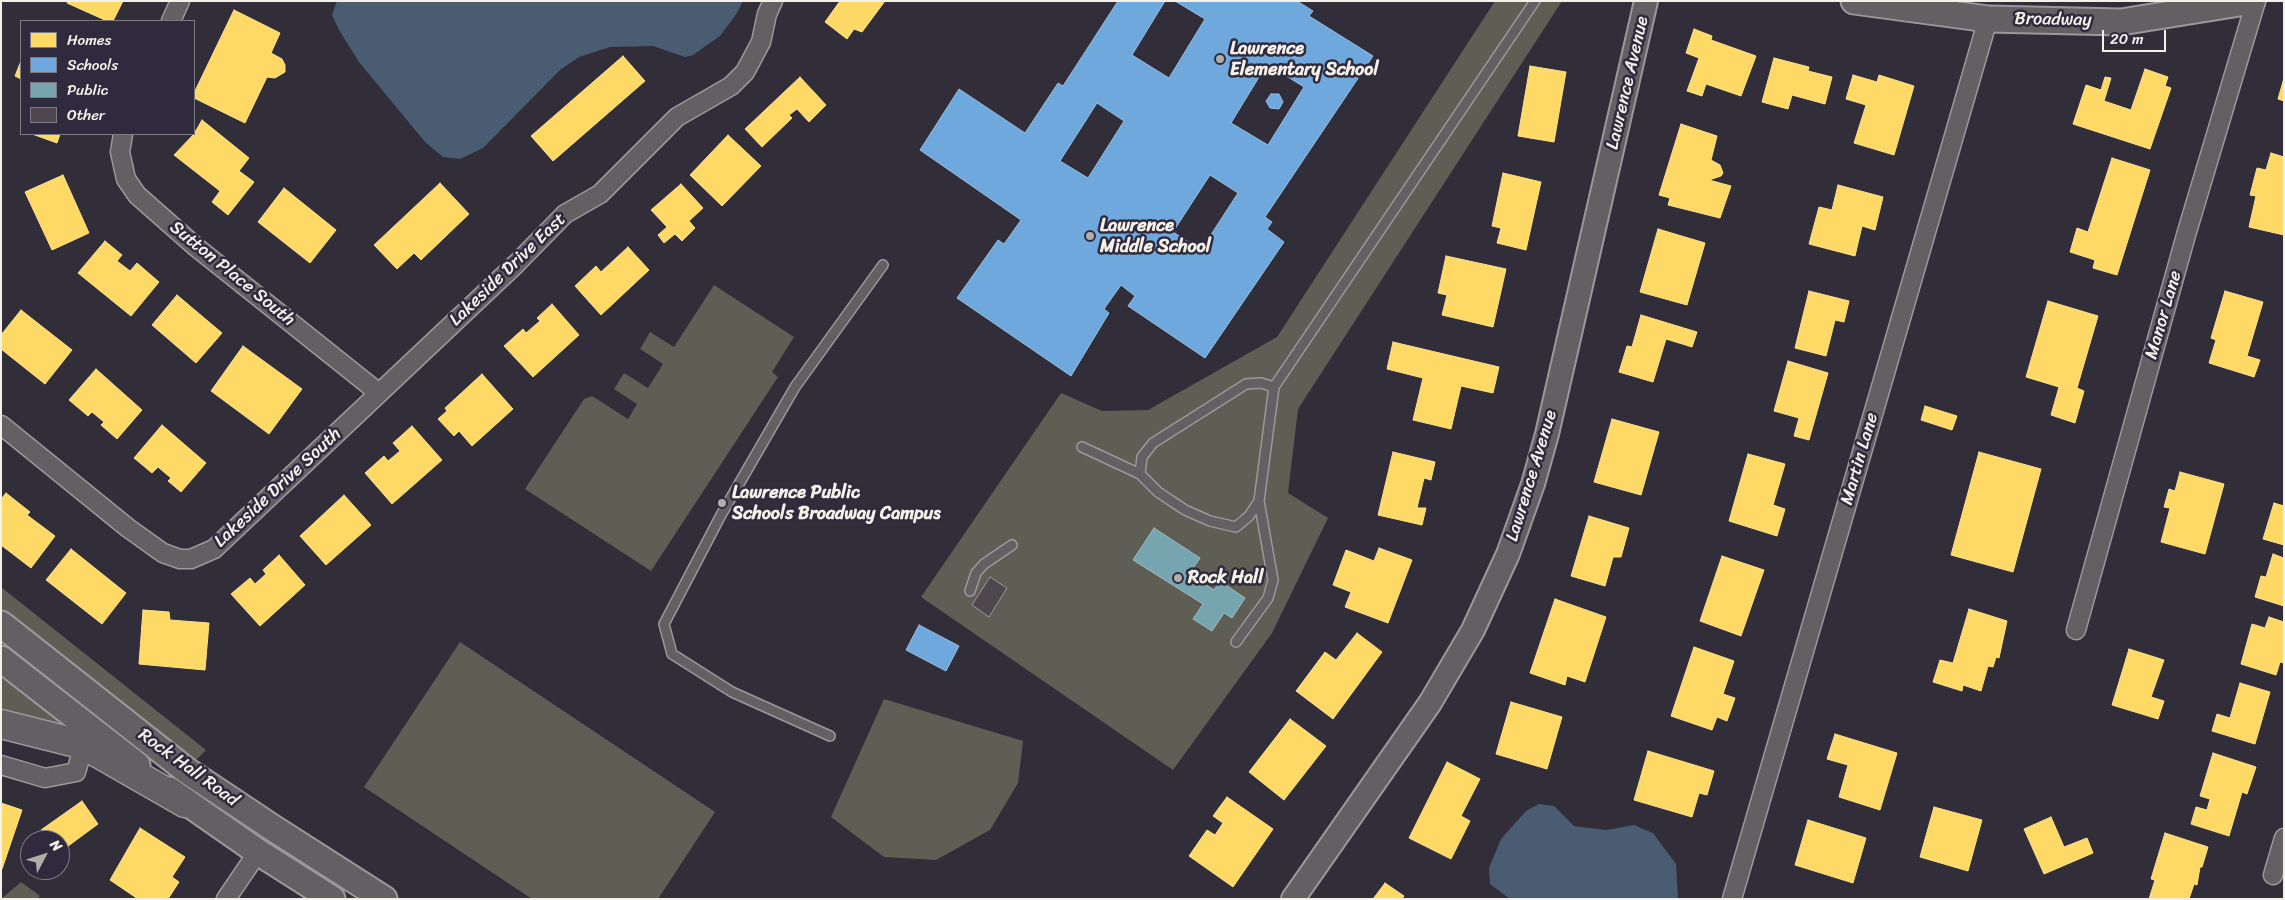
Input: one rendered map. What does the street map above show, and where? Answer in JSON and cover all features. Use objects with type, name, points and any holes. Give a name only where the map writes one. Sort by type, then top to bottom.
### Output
[{"type":"highway","points":[[1,724],[84,745],[185,803]]},
{"type":"main road","name":"Broadway","points":[[1854,1],[1988,19],[2121,22],[2252,1]]},
{"type":"main road","name":"Rock Hall Road","points":[[1,624],[186,770],[384,899]]},
{"type":"main road","name":"Rock Hall Road","points":[[1,659],[185,803],[332,899]]},
{"type":"street","points":[[172,20],[180,1]]},
{"type":"street","name":"Lakeside Drive East","points":[[379,393],[516,264],[559,219],[600,194],[677,117],[731,86],[746,72],[761,42],[767,14],[773,1]]},
{"type":"street","name":"Lawrence Avenue","points":[[1293,899],[1430,702],[1473,630],[1508,554],[1533,484],[1547,434],[1646,1]]},
{"type":"street","name":"Manor Lane","points":[[2076,630],[2186,235],[2256,1]]},
{"type":"street","name":"Martin Lane","points":[[1732,899],[1988,19]]},
{"type":"street","name":"Sutton Place South","points":[[123,135],[120,152],[126,179],[137,195],[196,247],[379,393]]},
{"type":"street","name":"Lakeside Drive South","points":[[1,425],[128,528],[163,553],[180,559],[191,558],[214,549],[379,393]]},
{"type":"street","points":[[1,766],[45,778],[76,772],[84,745]]},
{"type":"street","points":[[2273,875],[2284,838]]},
{"type":"street","points":[[226,899],[258,852]]},
{"type":"lane","points":[[1236,642],[1268,598],[1273,580],[1259,501],[1274,387],[1535,1]]},
{"type":"lane","points":[[830,736],[732,692],[672,654],[664,624],[721,515],[795,387],[883,265]]},
{"type":"lane","points":[[1140,474],[1142,457],[1153,443],[1246,384],[1261,383],[1274,387]]},
{"type":"lane","points":[[1082,447],[1140,474],[1158,492],[1185,510],[1210,521],[1236,527],[1259,501]]},
{"type":"lane","points":[[970,591],[976,573],[984,564],[1012,545]]},
{"type":"shaded area","points":[[1495,1],[1562,1],[1298,409],[1288,493],[1328,518],[1272,633],[1173,770],[921,597],[1061,393],[1102,411],[1148,410],[1277,337]]},
{"type":"shaded area","points":[[714,285],[794,337],[772,372],[778,377],[651,571],[525,489],[584,399],[592,396],[628,419],[637,404],[614,389],[624,373],[648,388],[663,364],[640,349],[650,332],[674,347]]},
{"type":"shaded area","points":[[1,587],[206,750],[189,767],[1,618]]},
{"type":"shaded area","points":[[460,642],[715,812],[658,899],[532,899],[364,787]]},
{"type":"shaded area","points":[[1,661],[128,757],[1,727]]},
{"type":"shaded area","points":[[884,699],[1023,741],[1018,783],[990,830],[936,860],[884,857],[831,817]]},
{"type":"shaded area","points":[[21,882],[40,896],[37,899],[1,899]]},
{"type":"water","points":[[337,1],[743,1],[737,13],[720,36],[693,55],[685,57],[653,46],[610,47],[579,57],[560,70],[483,148],[460,159],[443,157],[425,142],[359,62],[332,15]]},
{"type":"water","points":[[1539,804],[1554,806],[1574,826],[1606,830],[1634,825],[1653,833],[1676,864],[1678,899],[1510,899],[1490,884],[1489,868],[1501,839],[1526,811]]},
{"type":"building: Homes","points":[[68,1],[123,1],[114,20],[105,20],[67,3]]},
{"type":"building: Homes","points":[[840,1],[885,1],[862,32],[854,29],[847,39],[825,22]]},
{"type":"building: Homes","points":[[234,10],[280,33],[271,53],[282,59],[285,65],[285,72],[275,78],[267,77],[245,123],[195,98],[195,91]]},
{"type":"building: Homes","points":[[1694,29],[1712,36],[1711,40],[1756,56],[1741,96],[1706,84],[1702,96],[1687,91],[1699,58],[1686,53]]},
{"type":"building: Homes","points":[[623,56],[645,81],[553,161],[531,136]]},
{"type":"building: Homes","points":[[1774,58],[1809,67],[1808,71],[1832,77],[1825,104],[1792,95],[1788,109],[1762,102]]},
{"type":"building: Homes","points":[[20,64],[20,78],[15,76]]},
{"type":"building: Homes","points":[[1530,66],[1566,72],[1554,142],[1518,136]]},
{"type":"building: Homes","points":[[2145,69],[2168,77],[2165,86],[2171,88],[2150,149],[2073,124],[2086,85],[2101,90],[2105,77],[2111,78],[2104,101],[2131,110]]},
{"type":"building: Homes","points":[[1853,75],[1877,82],[1879,75],[1914,86],[1894,155],[1854,143],[1866,105],[1846,99]]},
{"type":"building: Homes","points":[[800,77],[826,105],[809,122],[797,109],[789,115],[792,118],[762,147],[745,129]]},
{"type":"building: Homes","points":[[2284,78],[2284,101],[2278,99]]},
{"type":"building: Homes","points":[[202,120],[249,158],[239,171],[254,182],[228,215],[212,202],[220,191],[174,155],[195,135]]},
{"type":"building: Homes","points":[[1681,124],[1717,136],[1711,160],[1720,165],[1723,173],[1721,176],[1709,180],[1731,186],[1720,218],[1668,205],[1670,198],[1659,195]]},
{"type":"building: Homes","points":[[35,135],[60,135],[57,143]]},
{"type":"building: Homes","points":[[728,135],[761,166],[722,206],[690,175]]},
{"type":"building: Homes","points":[[2271,153],[2284,157],[2284,235],[2249,227],[2256,196],[2250,195],[2257,168],[2266,170]]},
{"type":"building: Homes","points":[[2112,158],[2150,170],[2117,275],[2093,268],[2095,260],[2070,252],[2077,228],[2088,232]]},
{"type":"building: Homes","points":[[1503,173],[1541,182],[1526,250],[1497,243],[1501,228],[1492,226]]},
{"type":"building: Homes","points":[[63,175],[89,233],[52,250],[25,192]]},
{"type":"building: Homes","points":[[440,183],[469,214],[421,260],[414,253],[397,269],[374,245]]},
{"type":"building: Homes","points":[[681,184],[703,208],[689,221],[695,228],[682,241],[675,234],[664,243],[658,235],[667,227],[651,210]]},
{"type":"building: Homes","points":[[1838,185],[1883,197],[1875,230],[1862,226],[1855,256],[1809,244],[1819,207],[1832,210]]},
{"type":"building: Homes","points":[[284,188],[336,230],[310,263],[258,222]]},
{"type":"building: Homes","points":[[1658,229],[1705,243],[1687,305],[1640,292]]},
{"type":"building: Homes","points":[[105,241],[122,255],[117,261],[130,271],[137,263],[159,282],[131,316],[78,273]]},
{"type":"building: Homes","points":[[628,247],[649,270],[601,315],[575,286],[596,266],[601,272]]},
{"type":"building: Homes","points":[[1446,256],[1506,269],[1493,327],[1442,315],[1447,295],[1438,293]]},
{"type":"building: Homes","points":[[1809,291],[1849,301],[1844,322],[1835,320],[1826,356],[1795,348]]},
{"type":"building: Homes","points":[[2225,291],[2263,302],[2247,356],[2260,360],[2254,377],[2209,363],[2216,340],[2211,338]]},
{"type":"building: Homes","points":[[177,295],[222,333],[196,363],[152,325]]},
{"type":"building: Homes","points":[[2048,301],[2098,316],[2077,388],[2084,391],[2075,423],[2051,415],[2059,387],[2026,377]]},
{"type":"building: Homes","points":[[552,304],[579,335],[533,377],[504,346],[523,329],[526,333],[540,321],[537,318]]},
{"type":"building: Homes","points":[[21,310],[72,350],[45,384],[1,349],[1,335]]},
{"type":"building: Homes","points":[[1641,315],[1697,332],[1692,347],[1666,339],[1653,382],[1619,372],[1627,346],[1632,347]]},
{"type":"building: Homes","points":[[1393,342],[1499,367],[1493,393],[1461,386],[1451,429],[1413,420],[1423,378],[1387,369]]},
{"type":"building: Homes","points":[[243,346],[302,389],[269,434],[211,391]]},
{"type":"building: Homes","points":[[1788,361],[1828,373],[1809,440],[1794,436],[1799,418],[1774,411]]},
{"type":"building: Homes","points":[[96,369],[142,410],[117,439],[101,425],[104,422],[92,412],[88,416],[69,400]]},
{"type":"building: Homes","points":[[482,374],[513,409],[472,446],[459,431],[454,436],[438,419],[447,411],[445,408]]},
{"type":"building: Homes","points":[[1925,406],[1957,416],[1952,430],[1921,420]]},
{"type":"building: Homes","points":[[1612,419],[1659,432],[1641,495],[1594,482]]},
{"type":"building: Homes","points":[[162,425],[206,463],[181,492],[168,481],[171,478],[158,467],[152,473],[134,458]]},
{"type":"building: Homes","points":[[412,426],[442,460],[392,504],[365,473],[384,456],[388,461],[400,451],[393,443]]},
{"type":"building: Homes","points":[[1393,452],[1435,462],[1431,480],[1424,478],[1417,508],[1426,508],[1422,525],[1378,515]]},
{"type":"building: Homes","points":[[1979,452],[2041,469],[2013,572],[1951,555]]},
{"type":"building: Homes","points":[[1748,454],[1785,464],[1773,505],[1785,509],[1777,536],[1729,521]]},
{"type":"building: Homes","points":[[2180,472],[2224,484],[2205,554],[2161,542],[2170,508],[2164,507],[2169,489],[2175,491]]},
{"type":"building: Homes","points":[[6,493],[30,512],[27,515],[55,536],[31,568],[1,545],[1,499]]},
{"type":"building: Homes","points":[[344,495],[371,525],[326,565],[300,536]]},
{"type":"building: Homes","points":[[2274,503],[2284,506],[2284,545],[2263,539]]},
{"type":"building: Homes","points":[[1589,516],[1629,528],[1621,557],[1613,557],[1605,586],[1571,576]]},
{"type":"building: Homes","points":[[1379,548],[1412,560],[1388,623],[1345,607],[1351,592],[1333,585],[1346,550],[1374,561]]},
{"type":"building: Homes","points":[[71,549],[126,593],[102,624],[46,580]]},
{"type":"building: Homes","points":[[2273,554],[2284,558],[2284,606],[2255,597],[2261,576],[2266,577]]},
{"type":"building: Homes","points":[[279,555],[305,585],[260,626],[231,594],[250,578],[255,584],[266,574],[263,570]]},
{"type":"building: Homes","points":[[1722,556],[1764,570],[1741,636],[1700,621]]},
{"type":"building: Homes","points":[[1555,599],[1606,617],[1585,682],[1567,676],[1565,685],[1530,673]]},
{"type":"building: Homes","points":[[1969,609],[2007,621],[1999,658],[1996,657],[1993,667],[1988,666],[1981,691],[1963,685],[1962,691],[1933,682],[1940,660],[1953,663]]},
{"type":"building: Homes","points":[[143,610],[169,612],[170,620],[209,623],[205,670],[139,664]]},
{"type":"building: Homes","points":[[2269,617],[2284,622],[2284,663],[2280,662],[2276,675],[2241,664],[2252,624],[2265,628]]},
{"type":"building: Homes","points":[[1357,633],[1382,652],[1333,719],[1296,691],[1325,652],[1336,660]]},
{"type":"building: Homes","points":[[1694,647],[1734,661],[1723,694],[1735,698],[1727,721],[1717,717],[1712,730],[1671,716]]},
{"type":"building: Homes","points":[[2129,649],[2164,660],[2151,697],[2164,701],[2158,719],[2112,705]]},
{"type":"building: Homes","points":[[2240,683],[2270,692],[2255,744],[2212,731],[2217,714],[2230,718]]},
{"type":"building: Homes","points":[[1511,702],[1562,717],[1547,769],[1496,754]]},
{"type":"building: Homes","points":[[1290,719],[1326,746],[1284,800],[1249,772]]},
{"type":"building: Homes","points":[[1835,734],[1897,753],[1880,810],[1839,797],[1848,765],[1827,759]]},
{"type":"building: Homes","points":[[1648,751],[1714,771],[1707,795],[1699,793],[1692,817],[1634,800]]},
{"type":"building: Homes","points":[[2213,753],[2256,767],[2247,794],[2242,792],[2229,836],[2191,824],[2196,807],[2207,810],[2210,799],[2200,796]]},
{"type":"building: Homes","points":[[1447,762],[1480,779],[1461,816],[1470,821],[1451,859],[1409,838]]},
{"type":"building: Homes","points":[[1227,797],[1273,829],[1233,887],[1189,856],[1207,830],[1215,835],[1223,823],[1213,816]]},
{"type":"building: Homes","points":[[82,801],[98,824],[70,845],[70,830],[41,830]]},
{"type":"building: Homes","points":[[1,803],[22,810],[2,869],[1,869]]},
{"type":"building: Homes","points":[[1934,807],[1982,820],[1968,871],[1920,857]]},
{"type":"building: Homes","points":[[2051,817],[2064,847],[2087,838],[2093,853],[2044,874],[2024,829]]},
{"type":"building: Homes","points":[[1808,820],[1866,838],[1853,883],[1795,865]]},
{"type":"building: Homes","points":[[140,828],[185,857],[172,877],[179,882],[168,899],[138,899],[110,880]]},
{"type":"building: Homes","points":[[2165,833],[2208,847],[2202,867],[2200,867],[2197,885],[2194,884],[2189,899],[2149,899],[2155,880],[2151,879]]},
{"type":"building: Homes","points":[[1385,883],[1404,896],[1402,899],[1373,899]]},
{"type":"building: Schools","points":[[1118,1],[1165,1],[1132,55],[1169,78],[1205,19],[1175,1],[1297,1],[1313,11],[1309,16],[1373,56],[1265,217],[1272,222],[1267,229],[1284,242],[1205,358],[1128,306],[1135,296],[1121,285],[1104,309],[1109,313],[1071,376],[957,298],[998,240],[1004,244],[1021,220],[920,150],[959,89],[1025,133],[1058,83],[1063,86]],"holes":[[[1267,64],[1304,87],[1268,145],[1231,123]],[[1097,103],[1124,121],[1088,178],[1060,161]],[[1210,175],[1238,193],[1201,250],[1173,232]]]},
{"type":"building: Schools","points":[[1271,94],[1279,94],[1283,102],[1279,109],[1270,108],[1266,101]]},
{"type":"building: Schools","points":[[919,625],[959,646],[946,671],[906,650]]},
{"type":"building: Public","name":"Rock Hall","points":[[1154,528],[1200,558],[1189,574],[1214,590],[1220,581],[1245,598],[1232,618],[1224,613],[1212,631],[1193,619],[1203,604],[1133,560]]},
{"type":"building: Other","points":[[990,577],[1007,588],[989,617],[972,605]]},
{"type":"place","name":"Lawrence Elementary School","points":[[1220,59]]},
{"type":"place","name":"Lawrence Middle School","points":[[1090,236]]},
{"type":"place","name":"Lawrence Public Schools Broadway Campus","points":[[722,503]]},
{"type":"place","name":"Rock Hall","points":[[1178,578]]}]
